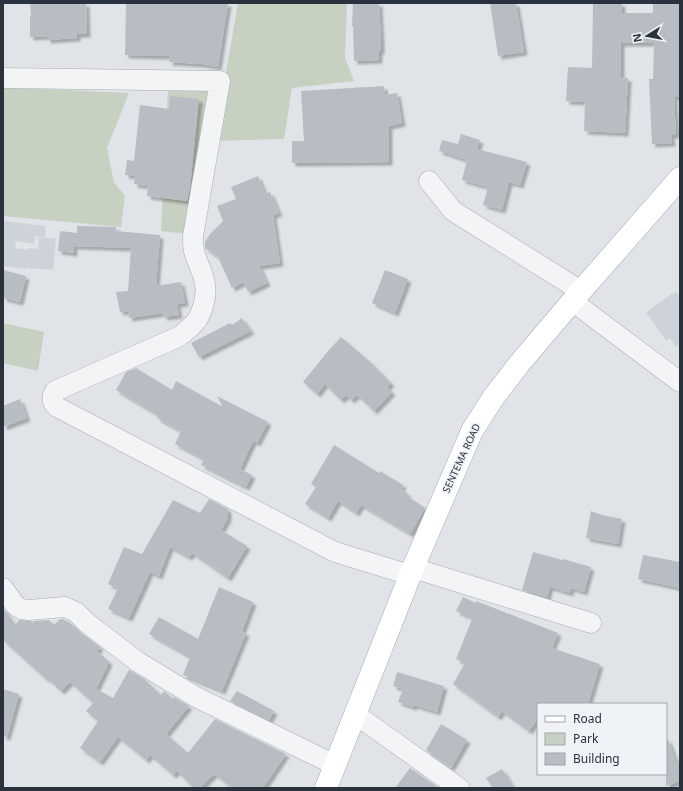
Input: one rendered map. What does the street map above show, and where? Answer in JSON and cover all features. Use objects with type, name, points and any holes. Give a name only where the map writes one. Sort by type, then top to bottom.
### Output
[{"type":"main road","name":"SENTEMA ROAD","points":[[326,788],[411,571],[472,431],[493,398],[519,364],[576,296],[680,178]]},
{"type":"street","points":[[3,78],[220,81],[193,236],[193,247],[196,259],[206,284],[206,296],[197,320],[189,329],[178,337],[55,391],[52,396],[53,404],[335,552],[411,571],[591,623]]},
{"type":"street","points":[[429,182],[453,211],[576,296],[680,382]]},
{"type":"street","points":[[3,588],[16,606],[21,609],[29,610],[65,607],[76,612],[138,662],[196,697],[335,765]]},
{"type":"street","points":[[355,714],[459,788]]},
{"type":"shaded area","points":[[4,221],[46,226],[45,237],[35,236],[34,244],[16,241],[15,248],[29,250],[29,248],[38,249],[39,237],[56,239],[53,270],[28,268],[28,257],[27,269],[3,266]]},
{"type":"shaded area","points":[[676,291],[680,298],[680,344],[676,347],[670,338],[666,341],[646,312]]},
{"type":"green space","points":[[238,3],[347,3],[345,58],[354,81],[292,88],[284,139],[214,141]]},
{"type":"green space","points":[[3,87],[129,93],[107,148],[114,182],[125,196],[121,227],[3,216]]},
{"type":"green space","points":[[168,87],[213,92],[187,234],[161,231]]},
{"type":"green space","points":[[3,323],[44,332],[38,371],[3,363]]},
{"type":"building","points":[[30,3],[86,3],[87,34],[77,34],[77,38],[47,40],[47,36],[30,37]]},
{"type":"building","points":[[126,3],[228,3],[218,67],[202,64],[169,62],[170,56],[125,55]]},
{"type":"building","points":[[353,3],[379,3],[381,51],[379,51],[379,60],[354,61],[352,26]]},
{"type":"building","points":[[490,3],[516,3],[524,52],[498,56]]},
{"type":"building","points":[[593,3],[622,3],[622,13],[653,13],[653,3],[680,3],[680,97],[674,97],[676,135],[671,135],[672,143],[652,144],[649,79],[653,79],[654,43],[621,43],[621,77],[628,78],[625,133],[584,131],[585,102],[566,101],[568,67],[592,68]]},
{"type":"building","points":[[384,86],[385,95],[397,93],[402,123],[389,126],[389,162],[292,163],[292,141],[304,141],[301,91]]},
{"type":"building","points":[[170,96],[199,99],[190,188],[187,201],[147,196],[148,186],[134,184],[135,176],[125,175],[127,160],[134,161],[140,105],[169,109]]},
{"type":"building","points":[[461,134],[480,140],[477,149],[527,162],[520,185],[509,182],[502,210],[483,205],[488,187],[462,180],[467,160],[439,151],[442,140],[458,144]]},
{"type":"building","points":[[258,176],[265,194],[270,192],[279,213],[273,215],[280,263],[259,266],[267,283],[248,292],[244,282],[232,288],[218,257],[205,248],[205,242],[210,234],[223,221],[217,206],[236,199],[231,187]]},
{"type":"building","points":[[77,226],[116,227],[116,231],[160,235],[156,286],[181,282],[185,303],[177,304],[179,315],[164,317],[163,313],[129,318],[128,311],[120,312],[116,292],[128,291],[131,248],[74,246],[74,253],[58,251],[60,231],[77,233]]},
{"type":"building","points":[[3,270],[26,276],[20,302],[3,298]]},
{"type":"building","points":[[385,270],[408,279],[395,313],[372,303]]},
{"type":"building","points":[[242,318],[251,331],[199,357],[191,343],[230,323],[232,325]]},
{"type":"building","points":[[341,337],[369,361],[391,383],[387,387],[392,392],[374,411],[357,395],[351,400],[346,395],[341,400],[325,384],[317,394],[303,382]]},
{"type":"building","points":[[136,368],[172,390],[176,381],[223,407],[217,396],[268,422],[257,443],[253,441],[240,469],[252,475],[246,487],[201,465],[204,459],[175,444],[181,431],[157,418],[158,415],[116,390],[126,372]]},
{"type":"building","points":[[20,399],[27,418],[3,427],[3,406]]},
{"type":"building","points":[[334,445],[379,473],[380,471],[403,485],[401,489],[408,494],[407,496],[425,508],[410,534],[361,505],[356,513],[338,501],[328,518],[305,504],[316,487],[311,484]]},
{"type":"building","points":[[209,499],[228,509],[228,518],[221,530],[247,546],[228,578],[192,553],[189,557],[170,547],[159,576],[150,572],[129,618],[108,609],[118,588],[108,584],[124,547],[142,554],[173,500],[200,513]]},
{"type":"building","points":[[591,511],[622,519],[618,544],[586,538]]},
{"type":"building","points":[[533,552],[591,567],[584,592],[571,588],[570,593],[550,587],[547,597],[522,590]]},
{"type":"building","points":[[643,555],[680,562],[680,588],[638,579]]},
{"type":"building","points":[[219,587],[253,602],[242,631],[246,633],[222,691],[183,675],[190,657],[149,634],[159,617],[198,639]]},
{"type":"building","points":[[463,597],[558,633],[552,648],[600,664],[588,703],[537,703],[537,719],[529,731],[502,711],[498,717],[453,684],[465,663],[456,659],[472,619],[456,611]]},
{"type":"building","points":[[3,608],[15,625],[19,620],[31,621],[32,623],[34,621],[49,620],[54,625],[60,619],[63,619],[69,622],[100,647],[97,651],[109,662],[96,689],[113,698],[129,670],[143,678],[161,695],[164,691],[173,699],[174,697],[189,706],[166,734],[188,753],[215,719],[286,754],[263,788],[233,788],[214,774],[200,788],[194,788],[177,771],[173,775],[150,755],[146,760],[118,737],[100,762],[80,748],[98,721],[86,711],[93,703],[70,682],[61,691],[3,640]]},
{"type":"building","points":[[397,672],[444,686],[437,712],[398,702],[403,689],[393,686]]},
{"type":"building","points":[[3,689],[19,694],[7,737],[3,736]]},
{"type":"building","points":[[237,691],[274,711],[269,720],[230,701]]},
{"type":"building","points":[[441,724],[467,740],[451,768],[426,750]]},
{"type":"building","points":[[667,740],[680,773],[680,781],[666,786],[667,775]]},
{"type":"building","points":[[410,768],[439,788],[395,788]]},
{"type":"building","points":[[502,769],[514,788],[493,788],[486,778]]}]
